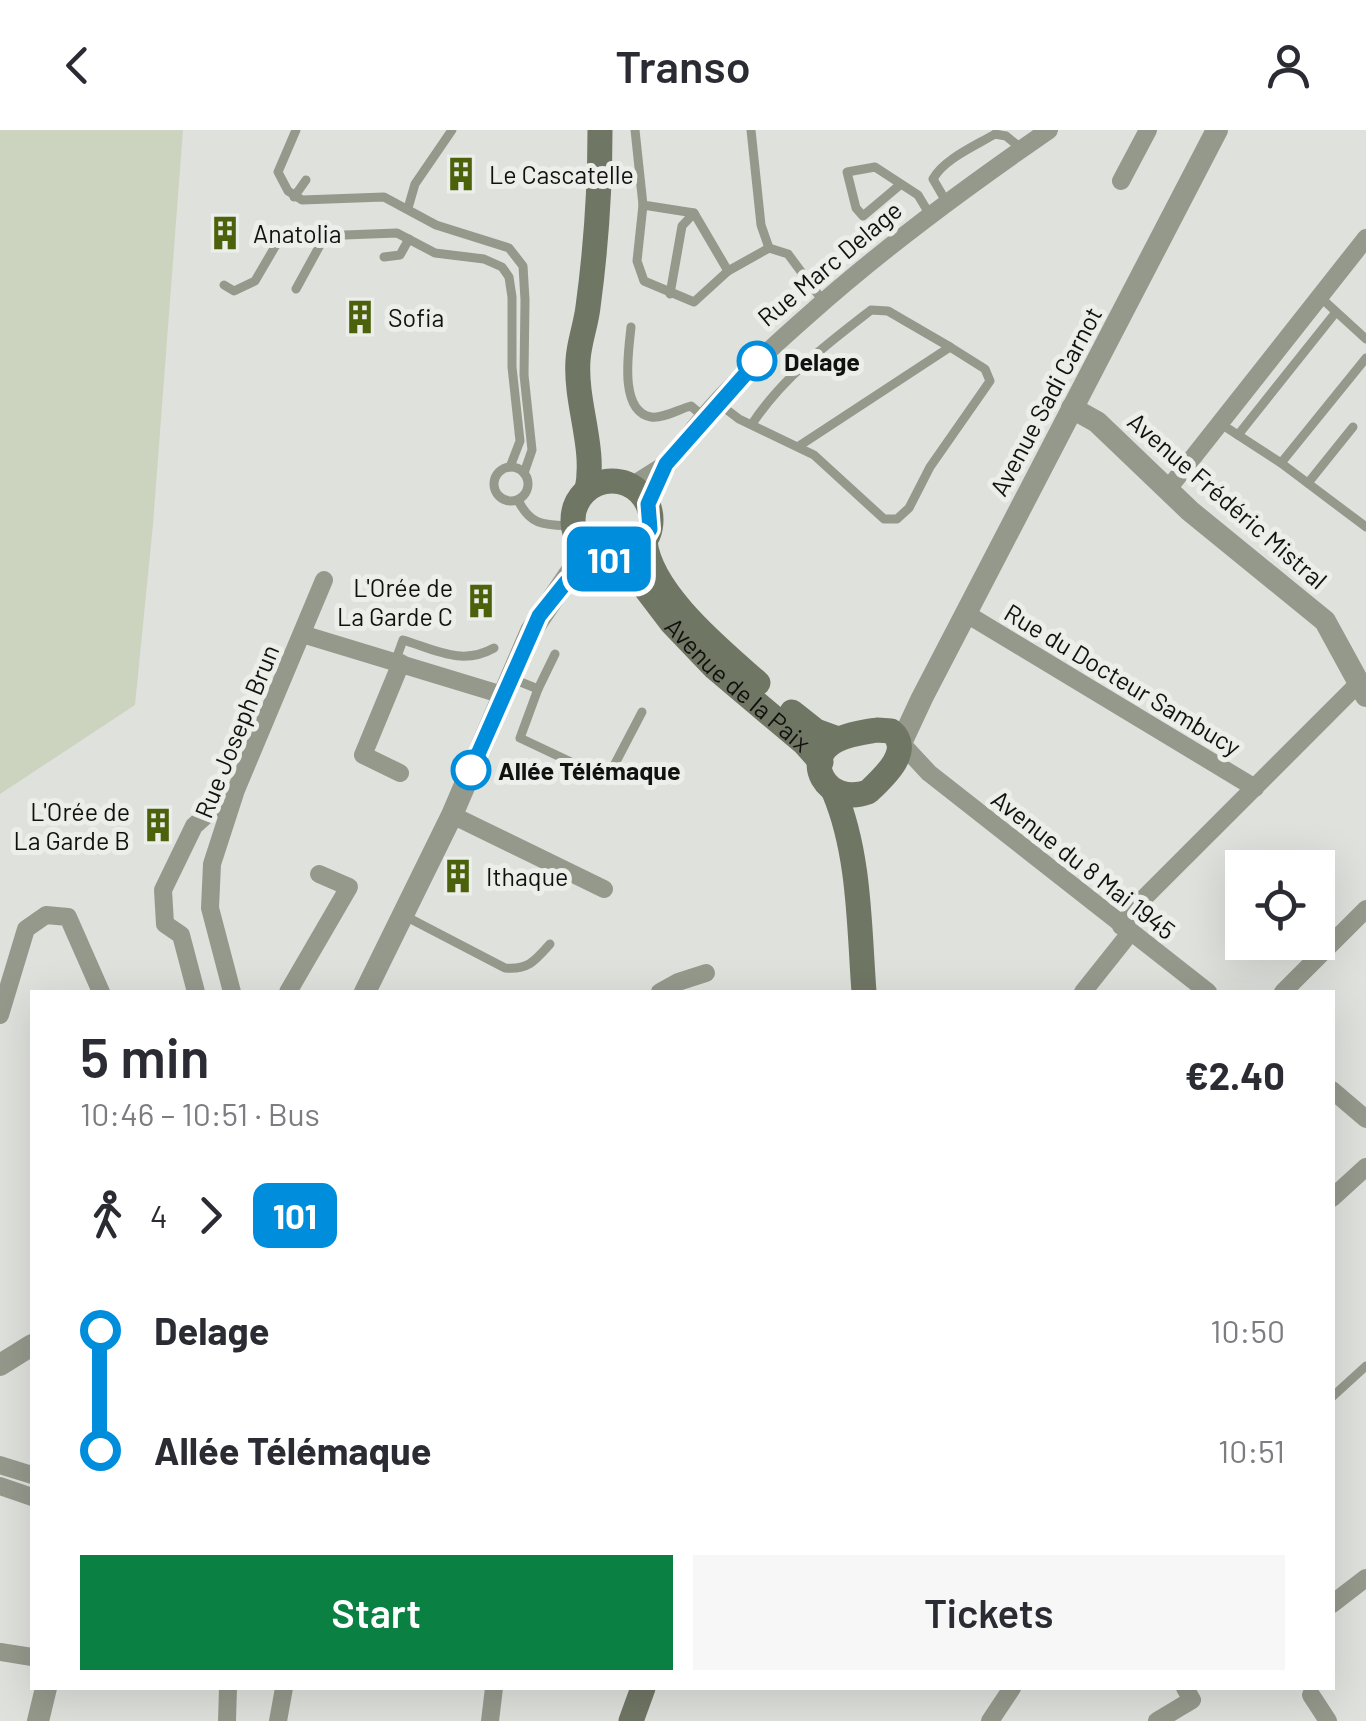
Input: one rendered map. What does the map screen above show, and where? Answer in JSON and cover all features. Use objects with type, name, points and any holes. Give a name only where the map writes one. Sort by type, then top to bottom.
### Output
[{"type":"main road","points":[[587,490],[590,466],[578,386],[578,358],[588,309],[600,181],[600,130]]},
{"type":"main road","points":[[600,181],[611,130]]},
{"type":"main road","points":[[588,309],[592,387],[601,449],[607,464],[633,491],[650,529],[638,550],[610,559],[576,535],[575,506],[587,490],[602,482],[633,491]]},
{"type":"main road","name":"Avenue de la Paix","points":[[645,540],[652,567],[684,612],[787,708],[816,731],[838,739]]},
{"type":"main road","name":"Avenue de la Paix","points":[[610,559],[636,576],[670,622],[714,668],[804,743],[820,762]]},
{"type":"main road","points":[[854,873],[868,792],[892,746],[838,739],[825,750],[820,762],[821,778],[834,792],[845,824],[854,873],[864,990]]},
{"type":"main road","points":[[834,792],[854,796],[868,792]]},
{"type":"main road","points":[[630,1721],[642,1690]]},
{"type":"street","name":"Rue Marc Delage","points":[[633,491],[666,464],[757,361],[823,301],[930,215],[1049,130]]},
{"type":"street","points":[[1121,181],[1148,130]]},
{"type":"street","name":"Avenue Sadi Carnot","points":[[892,746],[922,698],[1217,130]]},
{"type":"street","points":[[1168,489],[1366,238]]},
{"type":"street","name":"Avenue Frédéric Mistral","points":[[1072,408],[1097,422],[1168,489],[1325,621],[1362,690]]},
{"type":"street","points":[[374,989],[539,616],[575,566],[576,535]]},
{"type":"street","points":[[567,581],[610,559]]},
{"type":"street","points":[[302,634],[324,580]]},
{"type":"street","name":"Rue du Docteur Sambucy","points":[[966,613],[1255,788]]},
{"type":"street","name":"Rue Joseph Brun","points":[[231,990],[210,908],[212,864],[238,786],[302,634],[455,683],[507,687]]},
{"type":"street","points":[[398,663],[364,755],[400,774]]},
{"type":"street","points":[[1084,990],[1142,900],[1362,690]]},
{"type":"street","name":"Avenue du 8 Mai 1945","points":[[892,746],[1205,990]]},
{"type":"street","points":[[195,990],[181,935],[165,924],[163,890],[194,826],[238,786]]},
{"type":"street","points":[[452,815],[604,889]]},
{"type":"street","points":[[289,990],[349,887],[319,874]]},
{"type":"street","points":[[1285,990],[1366,909]]},
{"type":"street","points":[[0,1016],[26,930],[46,916],[68,917],[99,990]]},
{"type":"street","points":[[664,990],[706,973]]},
{"type":"street","points":[[1335,1093],[1366,1119]]},
{"type":"street","points":[[1335,1195],[1366,1167]]},
{"type":"street","points":[[0,1365],[30,1346]]},
{"type":"street","points":[[0,1465],[30,1474]]},
{"type":"street","points":[[0,1486],[30,1496]]},
{"type":"street","points":[[1335,1598],[1366,1578]]},
{"type":"street","points":[[0,1652],[30,1656]]},
{"type":"street","points":[[38,1721],[46,1690]]},
{"type":"street","points":[[227,1721],[228,1690]]},
{"type":"street","points":[[278,1721],[284,1690]]},
{"type":"street","points":[[490,1721],[494,1690]]},
{"type":"street","points":[[990,1721],[1011,1690]]},
{"type":"street","points":[[1158,1721],[1192,1700],[1185,1690]]},
{"type":"street","points":[[1311,1694],[1328,1721]]},
{"type":"lane","points":[[296,130],[278,172],[294,197],[310,202],[384,197],[463,236],[492,240],[510,248],[523,266],[524,374],[532,450],[524,473],[528,487],[518,500],[507,501],[495,490],[497,474],[510,468],[524,473]]},
{"type":"lane","points":[[408,208],[414,184],[452,130]]},
{"type":"lane","points":[[635,130],[643,206],[637,261],[644,282],[694,302],[728,271],[769,248],[788,254],[823,301]]},
{"type":"lane","points":[[750,130],[761,225],[769,248]]},
{"type":"lane","points":[[947,203],[933,180],[950,162],[995,134],[1006,136],[1022,149]]},
{"type":"lane","points":[[901,184],[863,216],[856,208],[847,172],[875,167],[918,195],[930,215]]},
{"type":"lane","points":[[294,197],[306,180]]},
{"type":"lane","points":[[643,206],[694,213]]},
{"type":"lane","points":[[426,219],[432,209]]},
{"type":"lane","points":[[694,213],[728,271]]},
{"type":"lane","points":[[670,294],[682,226],[694,213]]},
{"type":"lane","points":[[224,285],[234,291],[254,281],[283,239],[325,236],[397,233],[435,253],[484,259],[502,267],[509,278],[512,367],[520,440],[510,468]]},
{"type":"lane","points":[[296,289],[325,236]]},
{"type":"lane","points":[[384,257],[400,255],[409,240]]},
{"type":"lane","points":[[1320,297],[1366,339]]},
{"type":"lane","points":[[718,403],[739,420],[814,455],[884,519],[896,519],[908,508],[930,467],[990,381],[984,368],[950,347],[888,311],[871,310],[812,356],[770,397],[752,424]]},
{"type":"lane","points":[[1238,435],[1336,312]]},
{"type":"lane","points":[[631,327],[626,374],[631,398],[642,413],[654,418],[691,406],[705,418]]},
{"type":"lane","points":[[800,446],[950,347]]},
{"type":"lane","points":[[1281,462],[1366,358]]},
{"type":"lane","points":[[1221,424],[1281,462],[1366,527]]},
{"type":"lane","points":[[1308,483],[1353,427]]},
{"type":"lane","points":[[518,500],[538,524],[576,535]]},
{"type":"lane","points":[[398,663],[403,640],[464,658],[478,657],[494,648]]},
{"type":"lane","points":[[555,654],[520,738],[607,779],[642,712]]},
{"type":"lane","points":[[507,687],[538,689]]},
{"type":"lane","points":[[405,916],[505,968],[532,965],[550,944]]},
{"type":"lane","points":[[1335,1393],[1366,1366]]},
{"type":"green space","points":[[0,130],[183,130],[135,705],[0,794]]},
{"type":"bus line","name":"101","points":[[471,770],[539,616],[567,581],[582,570],[604,558],[617,559],[638,550],[650,529],[648,504],[666,464],[757,361]]},
{"type":"place","name":"Le Cascatelle","points":[[461,174]]},
{"type":"place","name":"Anatolia","points":[[225,233]]},
{"type":"place","name":"Sofia","points":[[360,317]]},
{"type":"place","name":"Delage","points":[[757,361]]},
{"type":"place","name":"L'Orée de La Garde C","points":[[481,601]]},
{"type":"place","name":"Allée Télémaque","points":[[471,770]]},
{"type":"place","name":"L'Orée de La Garde B","points":[[158,825]]},
{"type":"place","name":"Ithaque","points":[[458,876]]}]
